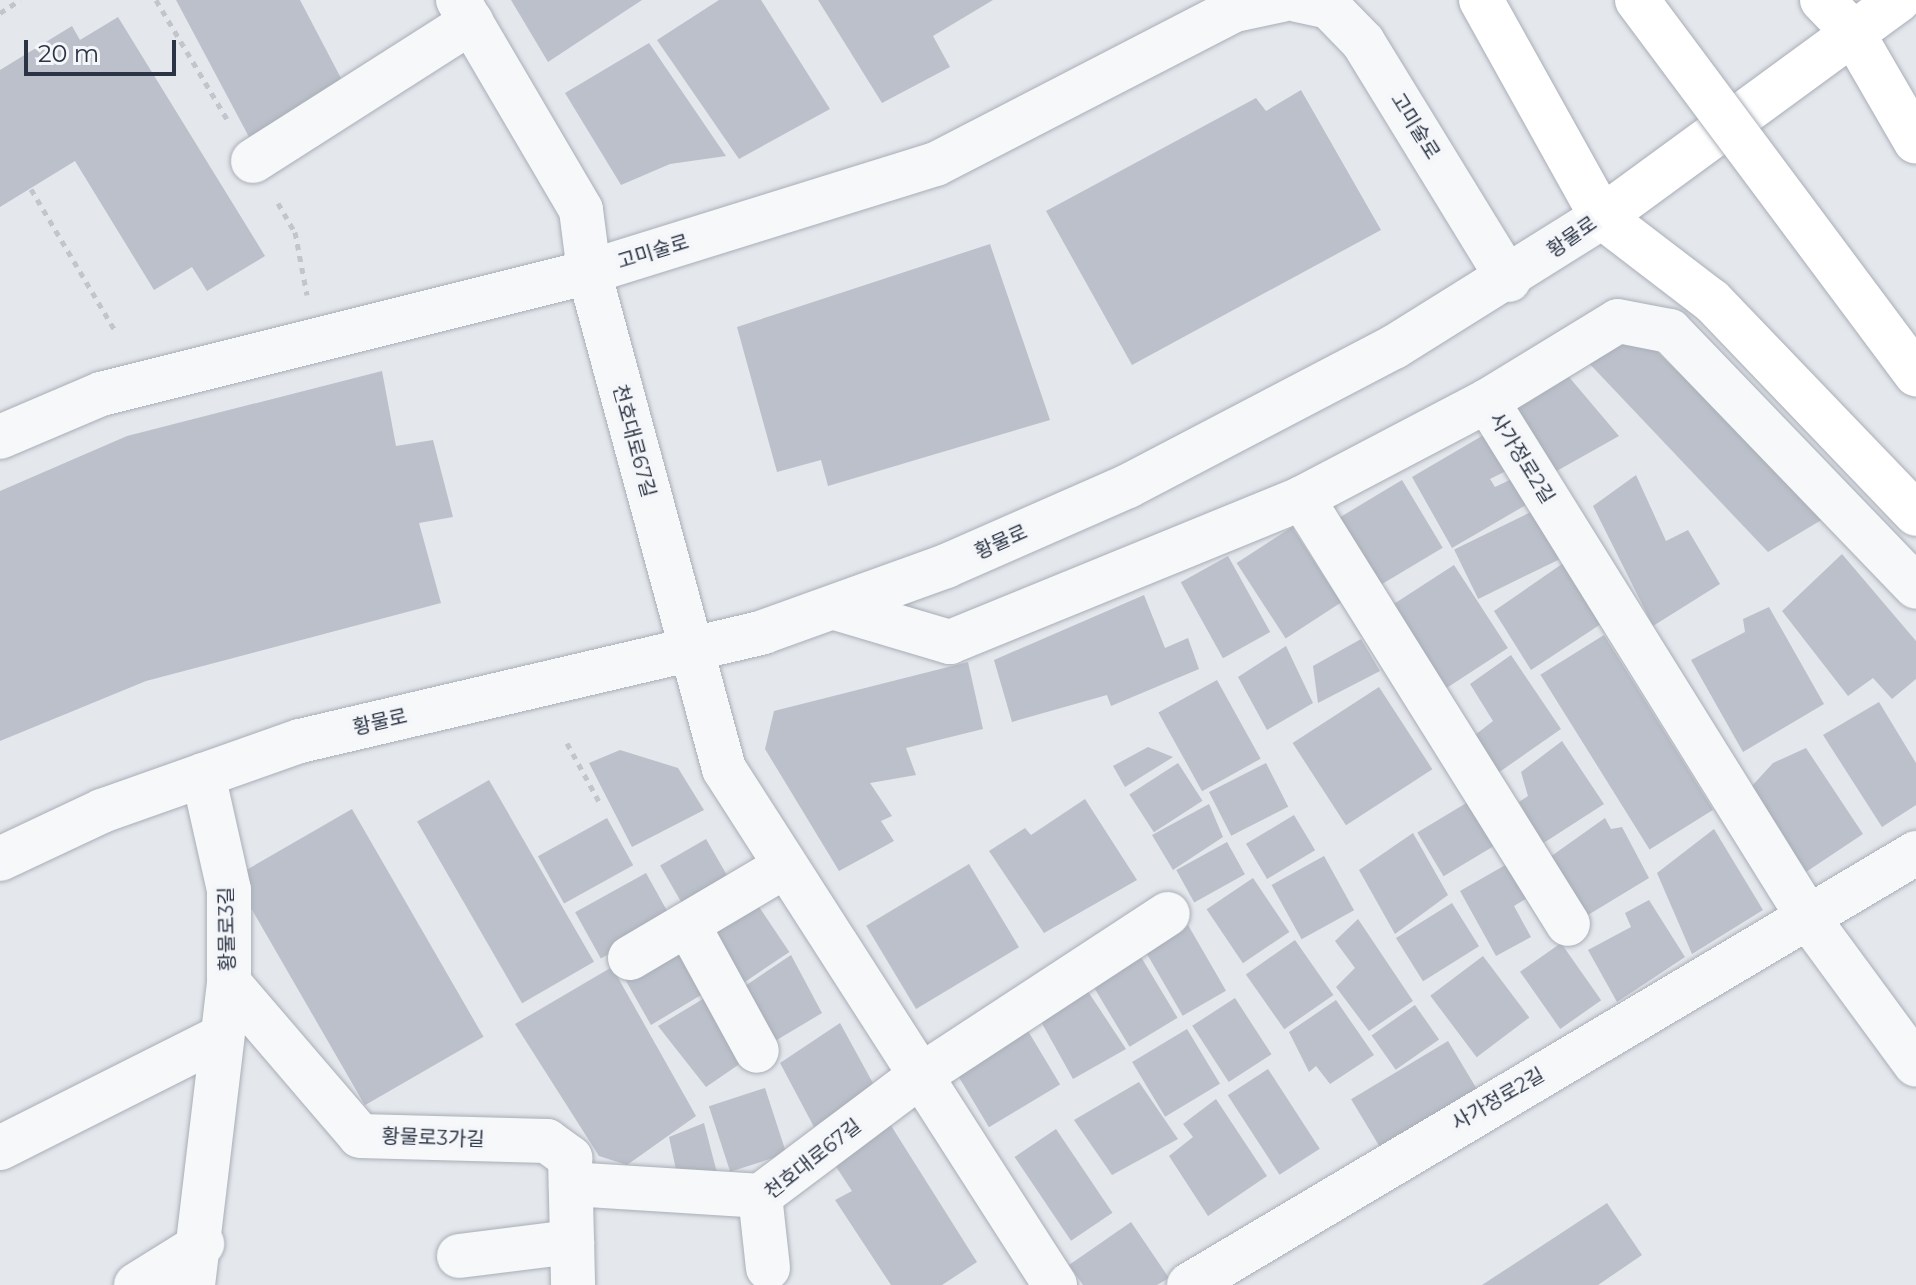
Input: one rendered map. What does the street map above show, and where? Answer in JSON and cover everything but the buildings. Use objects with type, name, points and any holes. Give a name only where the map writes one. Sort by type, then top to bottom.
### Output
[{"type":"main road","points":[[1481,0],[1602,217],[1712,301],[1916,514]]},
{"type":"main road","points":[[1637,0],[1916,374]]},
{"type":"main road","name":"황물로","points":[[1602,217],[1837,15],[1899,0]]},
{"type":"main road","points":[[1837,15],[1916,142]]},
{"type":"street","name":"고미술로","points":[[0,437],[101,394],[589,272],[936,164],[1235,10],[1282,0]]},
{"type":"street","name":"고미술로","points":[[1297,0],[1329,7],[1363,42],[1509,280]]},
{"type":"street","name":"천호대로67길","points":[[253,161],[464,11],[581,210],[589,272],[724,769],[784,867],[1055,1285]]},
{"type":"street","name":"황물로","points":[[0,859],[203,775],[300,741],[690,649],[835,608],[1128,486],[1509,280],[1602,217]]},
{"type":"street","points":[[835,608],[950,642],[1302,498],[1487,401],[1618,321],[1670,331],[1916,587]]},
{"type":"street","name":"사가정로2길","points":[[1487,401],[1811,922],[1916,1065]]},
{"type":"street","points":[[1302,498],[1568,924]]},
{"type":"street","name":"황물로3길","points":[[136,1285],[197,1265],[219,1038],[229,983],[229,890],[203,775]]},
{"type":"street","name":"사가정로2길","points":[[1189,1285],[1370,1172],[1811,922],[1916,853]]},
{"type":"street","points":[[630,958],[689,927],[784,867]]},
{"type":"street","points":[[920,1076],[1168,914]]},
{"type":"street","points":[[689,927],[757,1051]]},
{"type":"street","name":"황물로3가길","points":[[229,983],[360,1136],[547,1141],[570,1158],[573,1285]]},
{"type":"street","points":[[0,1148],[219,1038]]},
{"type":"street","name":"천호대로67길","points":[[768,1268],[760,1196],[920,1076]]},
{"type":"street","points":[[571,1184],[760,1196]]},
{"type":"street","points":[[459,1256],[572,1242]]},
{"type":"path","points":[[0,13],[20,0]]},
{"type":"path","points":[[31,189],[116,332]]},
{"type":"path","points":[[567,743],[601,805]]}]
